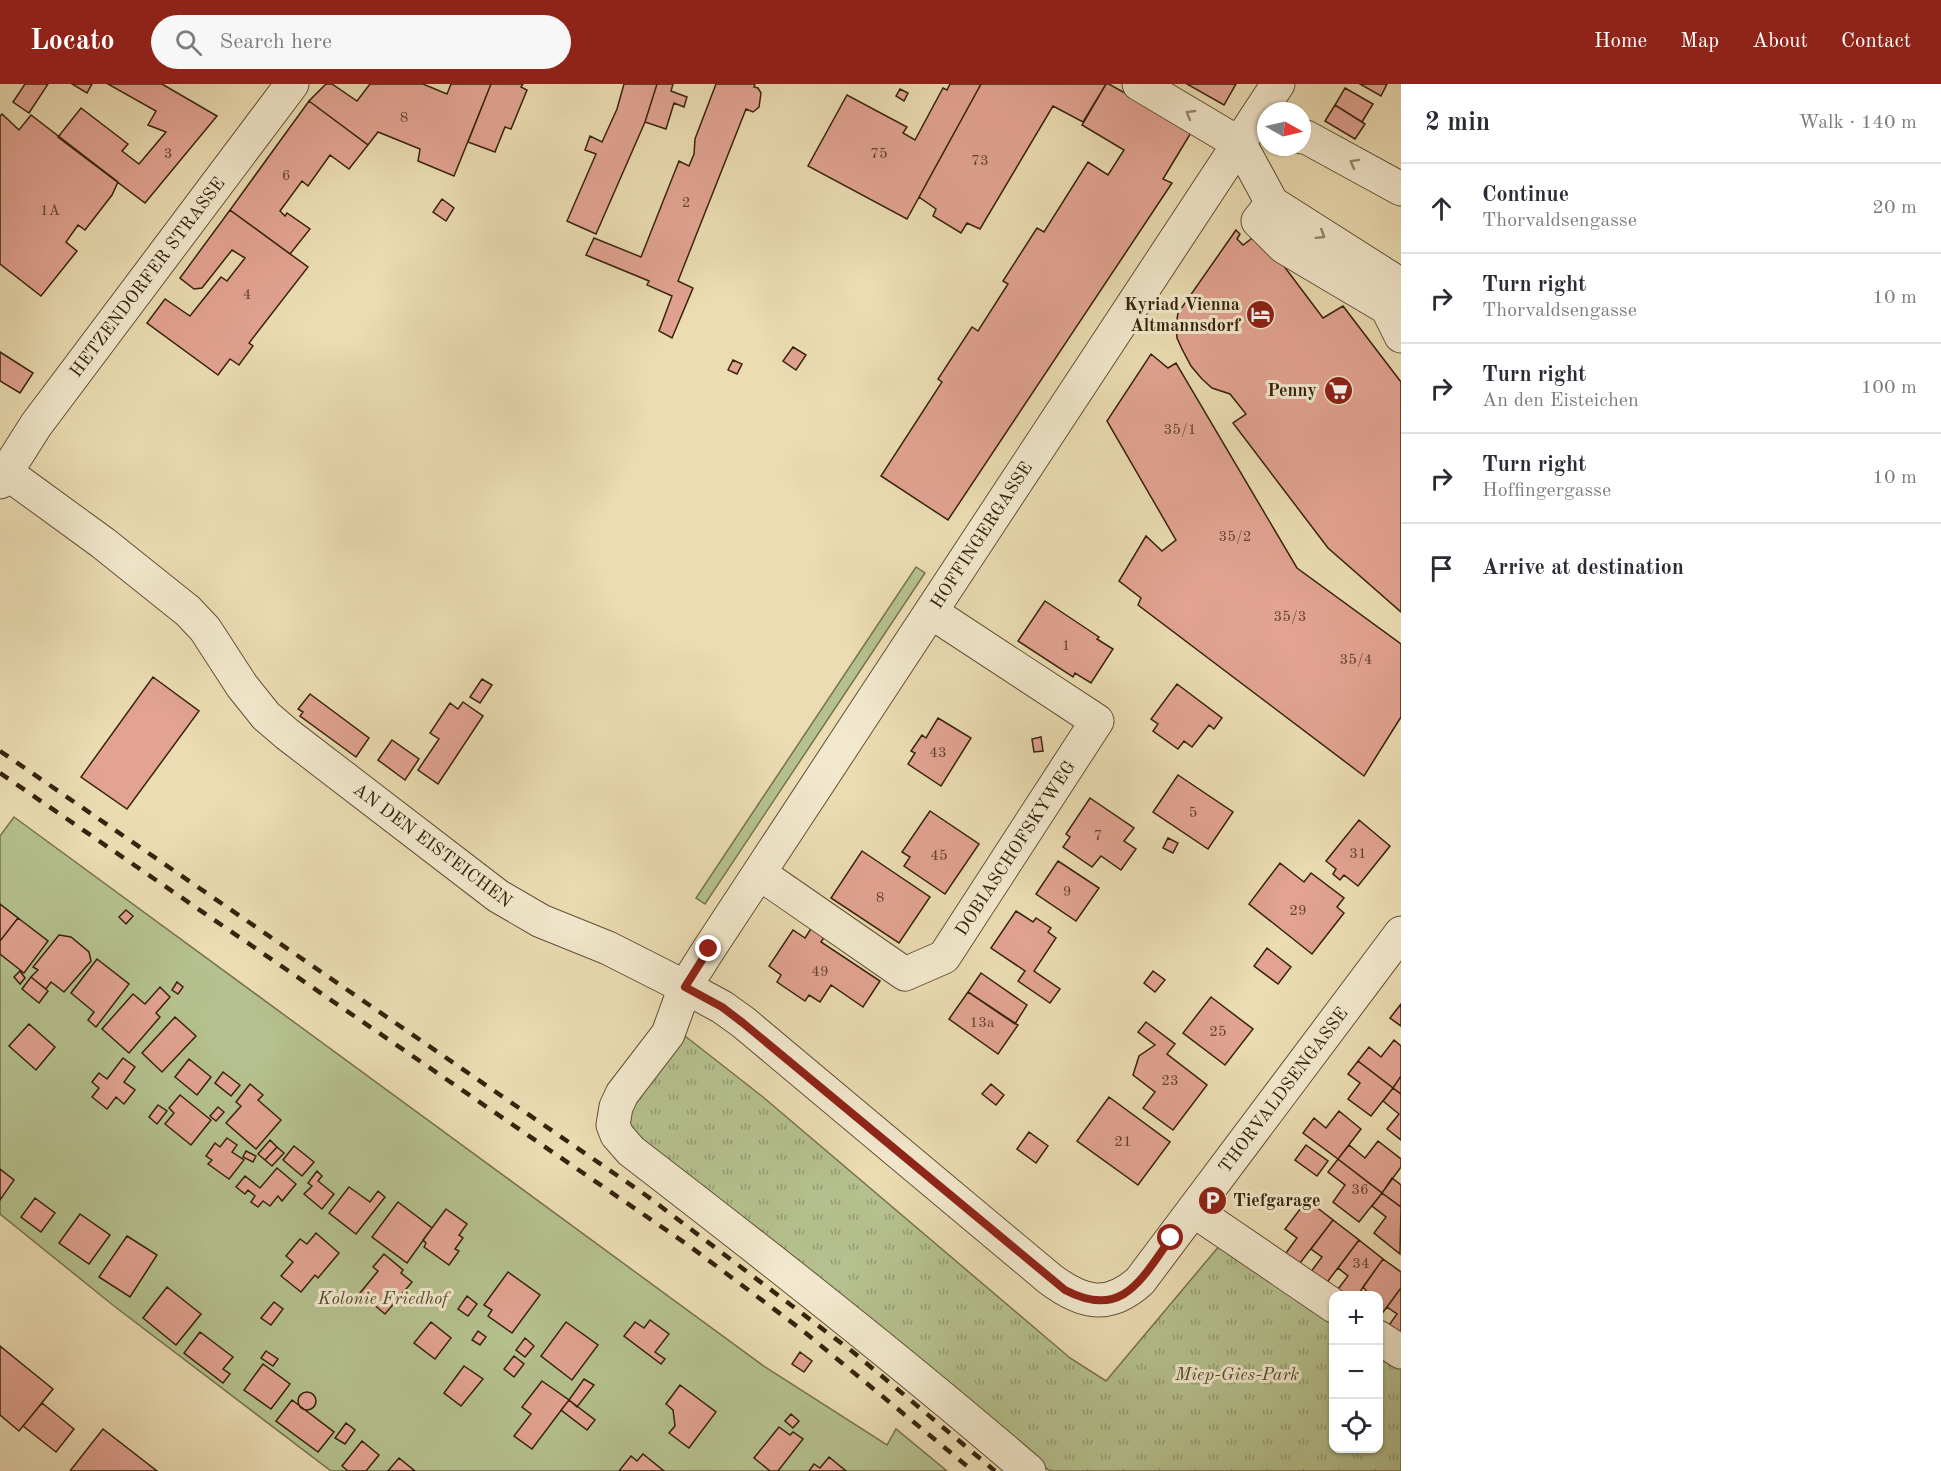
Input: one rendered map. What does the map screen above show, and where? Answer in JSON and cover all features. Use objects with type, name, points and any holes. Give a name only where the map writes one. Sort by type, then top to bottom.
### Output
[{"type":"street","name":"HETZENDORFER STRASSE","points":[[2,474],[36,425],[292,84]]},
{"type":"street","points":[[1139,84],[1253,142],[1272,203],[1401,285]]},
{"type":"street","name":"HOFFINGERGASSE","points":[[1029,1471],[820,1297],[631,1151],[617,1135],[613,1125],[616,1107],[622,1095],[668,1034],[685,987],[1001,503],[1253,142],[1278,84]]},
{"type":"street","points":[[1311,140],[1401,189]]},
{"type":"street","points":[[1272,203],[1258,221],[1277,241],[1284,248],[1387,308],[1401,336]]},
{"type":"street","name":"AN DEN EISTEICHEN","points":[[2,474],[103,543],[188,611],[205,629],[242,686],[266,716],[286,734],[498,896],[541,921],[608,948],[722,1007],[1050,1279],[1080,1298]]},
{"type":"street","name":"DOBIASCHOFSKYWEG","points":[[759,873],[905,974],[944,957],[951,947],[1097,721],[931,612]]},
{"type":"street","name":"THORVALDSENGASSE","points":[[1080,1298],[1096,1301],[1120,1297],[1140,1281],[1395,952]]},
{"type":"street","points":[[1193,1210],[1329,1303]]},
{"type":"street","points":[[1383,1340],[1401,1352]]},
{"type":"green space","points":[[916,567],[925,573],[705,904],[696,898]]},
{"type":"green space","name":"Kolonie Friedhof","points":[[14,817],[765,1367],[887,1445],[896,1429],[947,1471],[331,1471],[114,1306],[0,1214],[0,836]]},
{"type":"green space","name":"Miep-Gies-Park","points":[[685,1036],[763,1097],[1070,1358],[1106,1381],[1220,1245],[1329,1319],[1329,1453],[1383,1453],[1383,1356],[1401,1368],[1401,1471],[1050,1471],[636,1140],[626,1120],[627,1113]]},
{"type":"building","points":[[25,84],[48,84],[29,113],[13,102]]},
{"type":"building","points":[[72,84],[92,84],[87,93]]},
{"type":"building","points":[[108,84],[162,84],[217,116],[145,203],[58,137],[81,108],[128,144],[122,151],[139,164],[166,132],[148,125],[156,111]]},
{"type":"building","points":[[326,84],[332,84],[357,101],[370,84],[423,84],[447,94],[451,84],[491,84],[454,176],[418,161],[420,149],[378,132],[368,145],[309,101]]},
{"type":"building","points":[[491,84],[523,84],[521,87],[527,90],[511,129],[505,127],[495,152],[468,142]]},
{"type":"building","points":[[624,84],[657,84],[645,122],[596,234],[567,221],[596,154],[585,150],[590,136],[602,142],[617,109]]},
{"type":"building","points":[[657,84],[673,84],[671,91],[687,97],[684,107],[674,103],[666,129],[645,122]]},
{"type":"building","points":[[716,84],[755,84],[754,87],[758,88],[761,93],[759,107],[753,112],[746,109],[678,281],[693,288],[672,338],[659,331],[672,296],[647,285],[649,281],[586,255],[594,238],[641,257],[679,161],[689,166],[694,154],[695,139]]},
{"type":"building","points":[[950,84],[981,84],[907,219],[808,166],[847,95],[907,127],[903,133],[915,140],[943,88],[947,90]]},
{"type":"building","points":[[981,84],[1106,84],[1083,122],[1053,106],[980,229],[967,223],[961,233],[933,216],[936,209],[919,197]]},
{"type":"building","points":[[1106,84],[1192,131],[1163,179],[1172,183],[948,520],[881,476],[942,382],[938,379],[972,327],[978,331],[1008,284],[1003,281],[1037,228],[1044,232],[1088,162],[1108,175],[1124,150],[1082,125]]},
{"type":"building","points":[[1187,84],[1236,84],[1224,105]]},
{"type":"building","points":[[1360,84],[1387,84],[1381,96]]},
{"type":"building","points":[[1345,88],[1373,104],[1362,122],[1335,105]]},
{"type":"building","points":[[900,89],[908,93],[904,101],[896,96]]},
{"type":"building","points":[[309,101],[368,145],[349,169],[330,155],[308,186],[302,181],[280,211],[285,216],[287,213],[310,229],[290,254],[230,210]]},
{"type":"building","points":[[1335,105],[1365,124],[1355,139],[1325,121]]},
{"type":"building","points":[[2,114],[19,130],[31,115],[118,182],[112,195],[85,230],[78,225],[66,242],[77,251],[41,296],[0,264],[0,116]]},
{"type":"building","points":[[442,199],[454,208],[446,221],[433,212]]},
{"type":"building","points":[[230,210],[308,267],[249,343],[253,346],[239,365],[230,359],[218,375],[147,323],[165,299],[190,316],[221,277],[227,281],[245,258],[232,250],[202,288],[194,289],[180,278]]},
{"type":"building","points":[[1236,230],[1240,234],[1237,239],[1243,245],[1259,233],[1323,318],[1343,306],[1401,382],[1401,612],[1328,548],[1233,423],[1246,414],[1230,394],[1212,388],[1202,379],[1191,366],[1177,338],[1178,313]]},
{"type":"building","points":[[793,347],[806,355],[796,370],[783,361]]},
{"type":"building","points":[[0,352],[33,373],[20,393],[0,381]]},
{"type":"building","points":[[1151,354],[1168,368],[1176,363],[1297,568],[1401,644],[1401,717],[1364,776],[1138,605],[1141,598],[1119,581],[1146,536],[1162,551],[1176,540],[1107,421]]},
{"type":"building","points":[[733,360],[742,364],[737,374],[728,370]]},
{"type":"building","points":[[1045,601],[1113,649],[1091,683],[1075,673],[1073,677],[1018,641]]},
{"type":"building","points":[[153,677],[199,711],[127,809],[81,777]]},
{"type":"building","points":[[482,679],[492,685],[480,703],[470,697]]},
{"type":"building","points":[[1177,684],[1222,718],[1214,729],[1209,725],[1192,747],[1184,741],[1178,749],[1153,731],[1158,724],[1151,719]]},
{"type":"building","points":[[310,694],[369,738],[356,757],[300,716],[303,712],[298,709]]},
{"type":"building","points":[[463,702],[483,716],[438,784],[418,770],[439,739],[430,733],[450,703],[458,709]]},
{"type":"building","points":[[938,718],[971,738],[941,786],[908,764],[915,753],[911,751],[922,735],[926,738]]},
{"type":"building","points":[[1041,737],[1043,751],[1034,752],[1032,739]]},
{"type":"building","points":[[392,740],[419,759],[405,780],[378,760]]},
{"type":"building","points":[[1178,775],[1233,812],[1208,849],[1153,812]]},
{"type":"building","points":[[1090,798],[1134,828],[1124,841],[1136,849],[1121,870],[1101,856],[1092,867],[1063,847],[1070,837],[1066,834]]},
{"type":"building","points":[[930,811],[979,844],[945,894],[904,866],[910,857],[902,852]]},
{"type":"building","points":[[1359,820],[1390,846],[1358,886],[1344,875],[1340,880],[1333,874],[1336,869],[1326,861]]},
{"type":"building","points":[[1168,838],[1178,843],[1173,853],[1163,848]]},
{"type":"building","points":[[862,851],[930,897],[899,943],[831,898]]},
{"type":"building","points":[[1058,861],[1099,888],[1076,921],[1036,894]]},
{"type":"building","points":[[1280,863],[1304,882],[1311,873],[1344,898],[1337,907],[1344,913],[1312,954],[1249,904]]},
{"type":"building","points":[[0,904],[18,918],[0,941]]},
{"type":"building","points":[[126,910],[133,916],[126,924],[119,917]]},
{"type":"building","points":[[1016,911],[1033,922],[1036,918],[1051,928],[1048,932],[1056,938],[1034,971],[1060,989],[1050,1003],[1018,981],[1025,971],[991,948]]},
{"type":"building","points":[[18,918],[48,941],[24,973],[0,954],[0,941]]},
{"type":"building","points":[[812,927],[825,936],[821,942],[880,981],[863,1007],[831,985],[820,1002],[809,995],[805,1001],[777,982],[781,975],[769,966],[793,930],[805,938]]},
{"type":"building","points":[[59,935],[71,937],[89,952],[91,961],[64,992],[51,982],[46,989],[31,977],[38,970],[33,967]]},
{"type":"building","points":[[1267,948],[1291,967],[1278,984],[1254,966]]},
{"type":"building","points":[[97,959],[129,984],[96,1027],[88,1020],[94,1012],[71,993]]},
{"type":"building","points":[[20,971],[25,978],[20,984],[14,977]]},
{"type":"building","points":[[1153,971],[1165,980],[1155,992],[1144,983]]},
{"type":"building","points":[[981,973],[1027,1005],[1015,1024],[968,992]]},
{"type":"building","points":[[31,977],[48,991],[39,1003],[22,989]]},
{"type":"building","points":[[177,982],[183,987],[178,994],[172,990]]},
{"type":"building","points":[[160,987],[170,997],[156,1013],[160,1017],[129,1053],[102,1029],[133,994],[145,1004]]},
{"type":"building","points":[[968,992],[1018,1025],[998,1054],[949,1019]]},
{"type":"building","points":[[1211,997],[1253,1029],[1225,1065],[1183,1033]]},
{"type":"building","points":[[1401,1004],[1401,1026],[1390,1018]]},
{"type":"building","points":[[175,1017],[196,1036],[162,1072],[142,1053]]},
{"type":"building","points":[[1146,1022],[1175,1044],[1167,1054],[1207,1085],[1173,1130],[1143,1108],[1155,1092],[1133,1075],[1139,1056],[1155,1045],[1138,1032]]},
{"type":"building","points":[[29,1024],[55,1047],[36,1070],[9,1046]]},
{"type":"building","points":[[1394,1040],[1401,1046],[1401,1076],[1393,1088],[1358,1061],[1369,1047],[1381,1057]]},
{"type":"building","points":[[123,1058],[135,1067],[124,1082],[135,1090],[124,1104],[116,1097],[107,1109],[92,1097],[99,1088],[92,1082],[99,1073],[107,1079]]},
{"type":"building","points":[[189,1059],[211,1077],[197,1095],[175,1077]]},
{"type":"building","points":[[1358,1061],[1393,1088],[1371,1116],[1348,1099],[1360,1083],[1348,1074]]},
{"type":"building","points":[[223,1072],[240,1085],[231,1096],[215,1083]]},
{"type":"building","points":[[1401,1076],[1401,1094],[1393,1088]]},
{"type":"building","points":[[250,1084],[263,1095],[258,1100],[281,1120],[256,1149],[226,1123],[241,1106],[236,1102]]},
{"type":"building","points":[[991,1084],[1004,1095],[996,1105],[982,1094]]},
{"type":"building","points":[[1393,1088],[1401,1094],[1401,1140],[1387,1129],[1399,1114],[1383,1101]]},
{"type":"building","points":[[180,1095],[211,1120],[191,1145],[165,1124],[174,1113],[169,1108]]},
{"type":"building","points":[[1109,1097],[1170,1142],[1138,1185],[1077,1141]]},
{"type":"building","points":[[158,1105],[167,1111],[157,1124],[149,1117]]},
{"type":"building","points":[[218,1107],[224,1112],[216,1121],[210,1116]]},
{"type":"building","points":[[1339,1111],[1361,1129],[1338,1159],[1303,1133],[1314,1118],[1326,1128]]},
{"type":"building","points":[[1029,1132],[1048,1146],[1036,1163],[1017,1149]]},
{"type":"building","points":[[227,1138],[237,1145],[232,1152],[244,1160],[229,1179],[208,1164],[212,1160],[206,1156],[215,1143],[220,1147]]},
{"type":"building","points":[[270,1140],[277,1147],[265,1160],[258,1154]]},
{"type":"building","points":[[1378,1141],[1401,1159],[1401,1167],[1382,1193],[1338,1159],[1349,1145],[1365,1158]]},
{"type":"building","points":[[1306,1145],[1328,1161],[1317,1176],[1295,1160]]},
{"type":"building","points":[[294,1146],[314,1162],[302,1176],[283,1160]]},
{"type":"building","points":[[277,1147],[284,1153],[272,1166],[265,1160]]},
{"type":"building","points":[[246,1151],[256,1156],[253,1162],[243,1157]]},
{"type":"building","points":[[1338,1159],[1382,1193],[1359,1222],[1333,1202],[1345,1185],[1328,1172]]},
{"type":"building","points":[[277,1168],[296,1184],[282,1201],[278,1196],[270,1206],[263,1201],[258,1207],[251,1202],[255,1196],[248,1190],[245,1194],[236,1187],[245,1176],[260,1188]]},
{"type":"building","points":[[0,1169],[14,1180],[0,1200]]},
{"type":"building","points":[[317,1171],[322,1176],[318,1181],[334,1194],[322,1209],[304,1194],[312,1186],[308,1183]]},
{"type":"building","points":[[1392,1178],[1401,1185],[1401,1207],[1382,1193]]},
{"type":"building","points":[[349,1187],[370,1202],[378,1191],[385,1197],[356,1234],[329,1213]]},
{"type":"building","points":[[1382,1193],[1401,1207],[1400,1254],[1374,1233],[1386,1217],[1372,1206]]},
{"type":"building","points":[[35,1198],[55,1213],[41,1232],[21,1217]]},
{"type":"building","points":[[1307,1200],[1333,1220],[1297,1267],[1283,1257],[1297,1238],[1285,1229]]},
{"type":"building","points":[[398,1202],[432,1228],[407,1263],[372,1237]]},
{"type":"building","points":[[446,1209],[467,1224],[459,1235],[463,1238],[455,1249],[459,1251],[449,1265],[424,1247],[426,1243],[423,1240]]},
{"type":"building","points":[[80,1214],[110,1235],[89,1264],[59,1243]]},
{"type":"building","points":[[1333,1220],[1359,1240],[1325,1285],[1310,1273],[1322,1257],[1311,1249]]},
{"type":"building","points":[[316,1233],[339,1253],[318,1278],[315,1275],[301,1292],[281,1276],[293,1262],[286,1256],[300,1239],[307,1244]]},
{"type":"building","points":[[127,1236],[157,1255],[130,1297],[99,1277]]},
{"type":"building","points":[[1359,1240],[1383,1259],[1361,1291],[1337,1291],[1348,1276],[1338,1268]]},
{"type":"building","points":[[384,1254],[403,1270],[401,1273],[412,1282],[385,1314],[360,1293],[378,1271],[373,1267]]},
{"type":"building","points":[[1383,1259],[1401,1272],[1401,1288],[1383,1312],[1383,1291],[1367,1291],[1363,1287]]},
{"type":"building","points":[[508,1272],[540,1295],[512,1333],[488,1316],[492,1310],[484,1305]]},
{"type":"building","points":[[167,1287],[201,1314],[176,1345],[143,1318]]},
{"type":"building","points":[[1401,1288],[1401,1338],[1387,1328],[1397,1314],[1387,1307]]},
{"type":"building","points":[[467,1296],[477,1304],[468,1316],[458,1309]]},
{"type":"building","points":[[274,1302],[283,1309],[271,1325],[261,1318]]},
{"type":"building","points":[[650,1320],[669,1334],[655,1352],[665,1359],[661,1364],[624,1336],[635,1322],[644,1328]]},
{"type":"building","points":[[431,1322],[451,1338],[435,1359],[414,1343]]},
{"type":"building","points":[[566,1322],[598,1345],[572,1380],[541,1356]]},
{"type":"building","points":[[478,1331],[486,1337],[480,1345],[472,1340]]},
{"type":"building","points":[[200,1332],[233,1357],[223,1369],[230,1374],[223,1383],[184,1353]]},
{"type":"building","points":[[525,1338],[534,1346],[525,1357],[516,1350]]},
{"type":"building","points":[[0,1346],[53,1389],[19,1431],[0,1415]]},
{"type":"building","points":[[266,1351],[278,1359],[273,1366],[261,1358]]},
{"type":"building","points":[[800,1352],[812,1361],[804,1372],[792,1364]]},
{"type":"building","points":[[514,1356],[524,1364],[514,1377],[504,1369]]},
{"type":"building","points":[[263,1364],[290,1384],[271,1409],[244,1390]]},
{"type":"building","points":[[464,1366],[483,1379],[461,1406],[444,1393]]},
{"type":"building","points":[[584,1379],[594,1385],[577,1407],[569,1400]]},
{"type":"building","points":[[542,1381],[569,1400],[532,1449],[514,1436],[531,1414],[522,1407]]},
{"type":"building","points":[[680,1385],[716,1412],[689,1448],[669,1433],[675,1426],[673,1410],[666,1404]]},
{"type":"building","points":[[307,1392],[313,1395],[316,1401],[313,1407],[307,1410],[301,1407],[298,1401],[301,1395]]},
{"type":"building","points":[[292,1400],[334,1432],[318,1452],[276,1421]]},
{"type":"building","points":[[569,1400],[595,1420],[587,1430],[561,1410]]},
{"type":"building","points":[[42,1403],[74,1429],[56,1452],[23,1426]]},
{"type":"building","points":[[791,1414],[799,1421],[793,1428],[785,1421]]},
{"type":"building","points":[[346,1423],[355,1430],[345,1444],[335,1438]]},
{"type":"building","points":[[779,1427],[790,1435],[793,1432],[803,1439],[778,1471],[770,1471],[754,1458]]},
{"type":"building","points":[[103,1429],[157,1471],[70,1471]]},
{"type":"building","points":[[362,1441],[379,1455],[366,1471],[348,1471],[342,1466]]},
{"type":"building","points":[[643,1454],[664,1471],[619,1471],[631,1456],[637,1461]]},
{"type":"building","points":[[829,1457],[846,1471],[809,1471],[814,1464],[820,1468]]},
{"type":"building","points":[[399,1458],[415,1471],[388,1471]]},
{"type":"railway","points":[[0,751],[647,1196],[853,1352],[995,1471]]},
{"type":"railway","points":[[0,773],[688,1245],[802,1330],[973,1471]]},
{"type":"place","name":"Kyriad Vienna Altmannsdorf","points":[[1261,314]]},
{"type":"place","name":"Penny","points":[[1338,390]]},
{"type":"place","name":"Tiefgarage","points":[[1212,1200]]},
{"type":"route","points":[[709,949],[685,987],[722,1007],[743,1023],[1065,1290],[1080,1298],[1096,1301],[1120,1297],[1140,1281],[1171,1238]]}]
